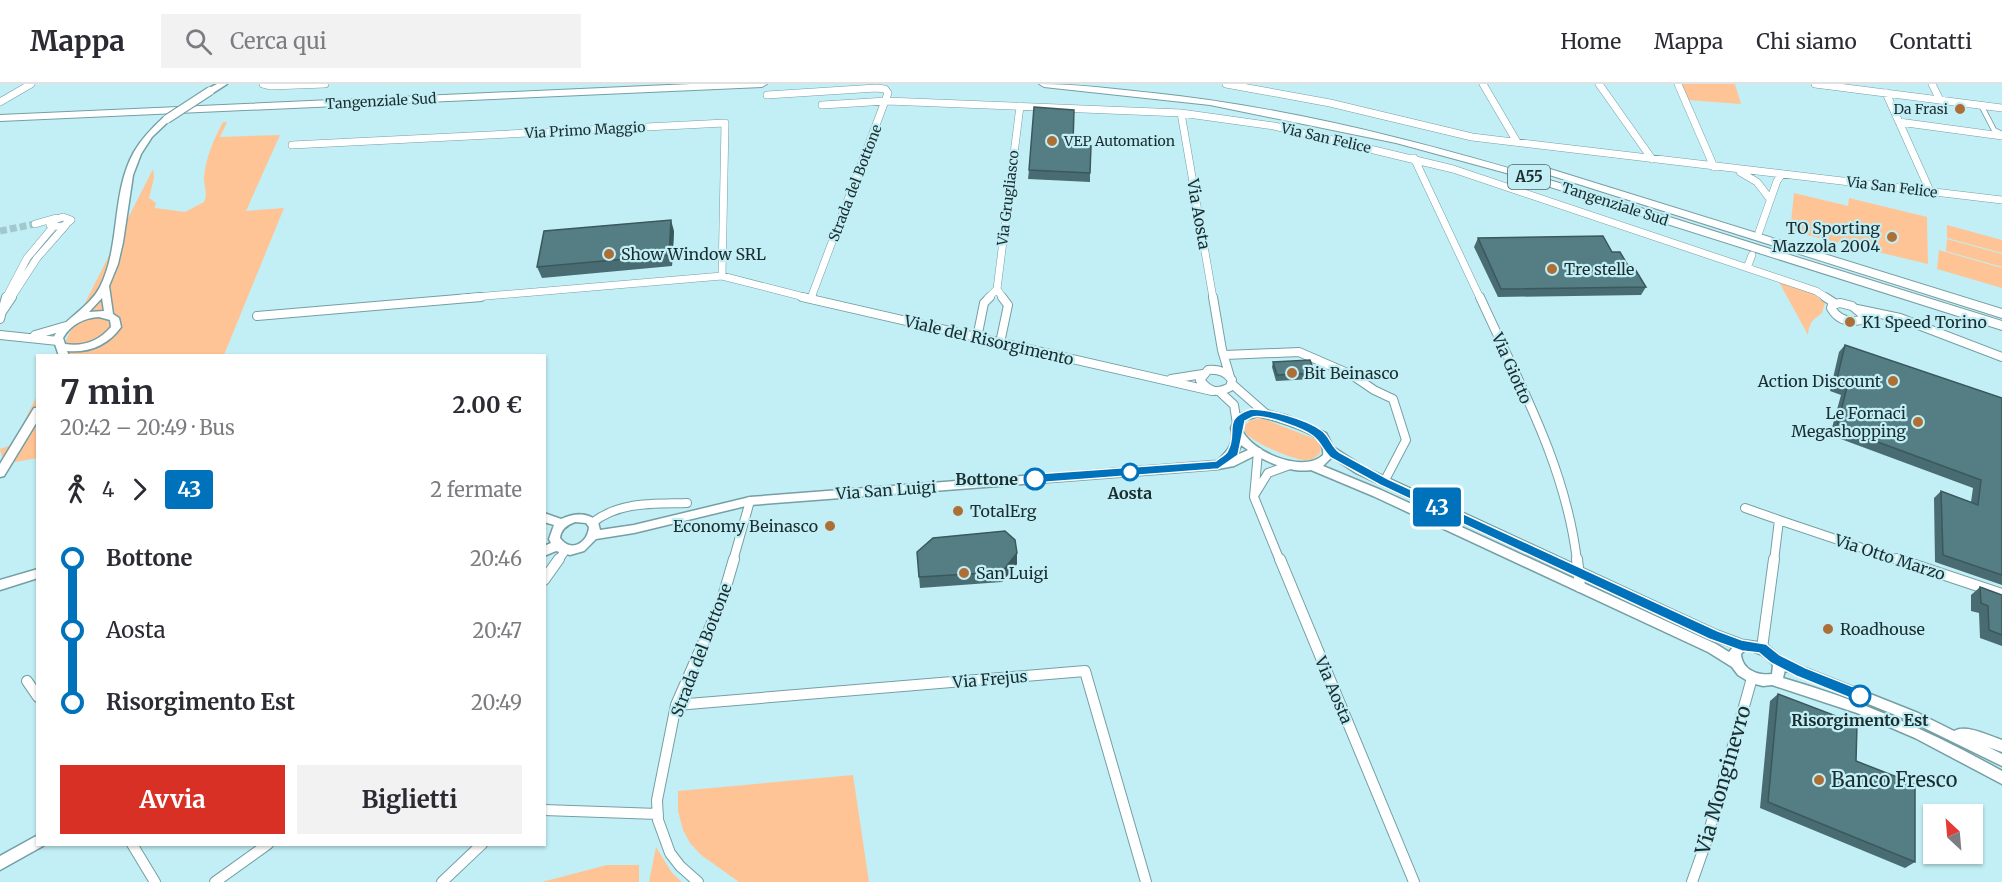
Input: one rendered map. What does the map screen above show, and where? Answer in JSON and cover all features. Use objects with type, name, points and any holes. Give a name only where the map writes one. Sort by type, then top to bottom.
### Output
[{"type":"highway","name":"Tangenziale Sud","points":[[0,109],[564,84]]},
{"type":"highway","name":"Tangenziale Sud","points":[[1044,84],[1210,102],[1328,124],[1398,140],[1510,171],[2002,326]]},
{"type":"highway","name":"Tangenziale Sud","points":[[1144,84],[1296,107],[1420,135],[1514,161],[2002,314]]},
{"type":"highway","name":"Tangenziale Sud","points":[[0,118],[764,89]]},
{"type":"highway","points":[[1953,298],[2002,308]]},
{"type":"street","points":[[3,100],[32,84]]},
{"type":"street","points":[[61,348],[60,332],[96,301],[105,286],[117,255],[129,174],[135,154],[146,137],[167,119],[223,84]]},
{"type":"street","points":[[263,84],[271,86],[325,84]]},
{"type":"street","name":"Via San Felice","points":[[1226,84],[1330,103],[1472,137],[2002,200]]},
{"type":"street","points":[[1483,84],[1517,142]]},
{"type":"street","points":[[1599,84],[1652,159]]},
{"type":"street","points":[[1678,84],[1714,166]]},
{"type":"street","points":[[1815,84],[2002,108]]},
{"type":"street","points":[[1932,84],[1940,100]]},
{"type":"street","points":[[764,89],[882,88],[888,93],[887,101]]},
{"type":"street","points":[[1886,93],[1930,191]]},
{"type":"street","name":"Via San Felice","points":[[887,101],[1181,113],[1274,126],[1414,159],[1591,214],[1816,291],[1836,303],[1891,316],[1957,338],[2002,357]]},
{"type":"street","name":"Strada del Bottone","points":[[811,299],[887,101],[822,105]]},
{"type":"street","points":[[1981,105],[1994,130],[2002,135]]},
{"type":"street","name":"Via Grugliasco","points":[[977,338],[984,303],[997,290],[1020,106]]},
{"type":"street","name":"Via Aosta","points":[[1181,113],[1231,380]]},
{"type":"street","points":[[1899,122],[2002,135]]},
{"type":"street","name":"Via Primo Maggio","points":[[292,145],[725,123],[722,276]]},
{"type":"street","name":"Via Giotto","points":[[1414,159],[1456,244],[1566,491],[1574,532],[1580,587]]},
{"type":"street","name":"Via San Felice","points":[[1731,168],[1757,182],[1770,199]]},
{"type":"street","points":[[1767,173],[1770,199]]},
{"type":"street","points":[[1760,232],[1770,199],[1782,174]]},
{"type":"street","points":[[1,316],[4,300],[27,258],[52,227],[52,222],[60,218]]},
{"type":"street","points":[[1,316],[38,258],[66,225],[70,218],[35,224],[52,227],[66,225]]},
{"type":"street","points":[[1747,268],[1752,255]]},
{"type":"street","points":[[257,316],[722,276],[811,299]]},
{"type":"street","points":[[84,354],[106,338],[116,327],[114,318],[110,315],[105,286]]},
{"type":"street","name":"Via Grugliasco","points":[[997,290],[1008,305],[1000,343]]},
{"type":"street","name":"Viale del Risorgimento","points":[[811,299],[1216,391]]},
{"type":"street","name":"Via San Felice","points":[[1836,303],[1831,308],[1835,316],[1850,322],[1868,317],[1891,316]]},
{"type":"street","points":[[1857,309],[1863,315],[1861,320]]},
{"type":"street","points":[[23,338],[94,314],[110,315]]},
{"type":"street","points":[[0,335],[23,338],[61,348],[79,348],[98,343]]},
{"type":"street","points":[[1311,466],[1325,460],[1329,450],[1327,442],[1315,431],[1265,413],[1224,372],[1212,370],[1224,352],[1299,352],[1352,375],[1374,390],[1394,399],[1406,440],[1388,484],[1386,497]]},
{"type":"street","name":"Viale del Risorgimento","points":[[1167,379],[1203,374],[1212,370]]},
{"type":"street","points":[[1203,374],[1201,383],[1234,405],[1238,437],[1232,455],[1218,465]]},
{"type":"street","points":[[1216,391],[1228,389],[1231,380]]},
{"type":"street","points":[[1237,424],[1246,415],[1265,413]]},
{"type":"street","points":[[0,472],[36,414]]},
{"type":"street","points":[[1238,437],[1244,444],[1290,465]]},
{"type":"street","points":[[1329,450],[1345,462],[1388,484],[1578,573],[1714,635],[1742,645],[1762,648],[1775,659],[1801,672],[1947,732],[2002,760]]},
{"type":"street","points":[[1254,497],[1254,480],[1260,465],[1257,451]]},
{"type":"street","name":"Via San Luigi","points":[[546,551],[562,547],[582,547],[594,535],[627,532],[728,504],[1218,465],[1230,463],[1257,451]]},
{"type":"street","points":[[1254,497],[1264,476],[1277,468],[1290,465],[1311,466],[1386,497],[1712,648],[1736,663],[1752,678],[1772,680],[1799,688],[1912,730],[2002,778]]},
{"type":"street","name":"Via Aosta","points":[[1254,497],[1414,882]]},
{"type":"street","name":"Strada del Bottone","points":[[698,882],[680,866],[663,839],[657,800],[676,705],[722,600],[750,501]]},
{"type":"street","points":[[592,523],[603,514],[618,508],[687,503]]},
{"type":"street","name":"Via Otto Marzo","points":[[1745,508],[2002,594]]},
{"type":"street","points":[[546,517],[562,524]]},
{"type":"street","points":[[546,576],[562,547],[554,535],[562,524],[579,518],[592,523],[595,529],[594,535]]},
{"type":"street","points":[[1762,648],[1779,520]]},
{"type":"street","points":[[1491,546],[1497,534]]},
{"type":"street","points":[[0,585],[36,574]]},
{"type":"street","points":[[1736,663],[1735,652],[1742,645]]},
{"type":"street","points":[[1772,680],[1777,678],[1780,669],[1775,659]]},
{"type":"street","name":"Via Frejus","points":[[676,705],[1085,671],[1146,882]]},
{"type":"street","name":"Via Monginevro","points":[[1692,882],[1706,842],[1752,678]]},
{"type":"street","points":[[27,681],[36,694]]},
{"type":"street","points":[[1947,732],[1976,737],[2002,746]]},
{"type":"street","points":[[546,810],[658,814]]},
{"type":"street","points":[[0,863],[36,842]]},
{"type":"street","points":[[133,846],[155,882]]},
{"type":"street","points":[[215,882],[265,846]]},
{"type":"street","points":[[442,882],[480,846]]},
{"type":"shaded area","points":[[1681,84],[1735,84],[1741,104],[1687,100]]},
{"type":"shaded area","points":[[223,122],[227,122],[220,137],[280,135],[246,211],[284,208],[224,354],[59,354],[153,169],[154,178],[149,198],[156,203],[155,208],[185,212],[204,202],[206,163]]},
{"type":"shaded area","points":[[1794,193],[1848,206],[1849,198],[1927,217],[1928,264],[1790,231]]},
{"type":"shaded area","points":[[1947,225],[2002,240],[2002,253],[1947,238]]},
{"type":"shaded area","points":[[1947,239],[2002,254],[2002,267],[1946,251]]},
{"type":"shaded area","points":[[1939,250],[2002,268],[2002,288],[1937,269]]},
{"type":"shaded area","points":[[1779,282],[1813,293],[1825,303],[1822,313],[1810,324],[1808,335]]},
{"type":"shaded area","points":[[36,398],[36,458],[4,464],[0,449],[12,445]]},
{"type":"shaded area","points":[[1261,418],[1315,439],[1321,446],[1320,453],[1307,460],[1264,446],[1245,432],[1245,425],[1251,420]]},
{"type":"shaded area","points":[[853,775],[869,882],[739,882],[701,855],[690,843],[683,830],[678,811],[678,791]]},
{"type":"shaded area","points":[[656,847],[672,873],[682,882],[649,882]]},
{"type":"shaded area","points":[[607,865],[639,865],[639,882],[542,882]]},
{"type":"building","name":"VEP Automation","points":[[1034,107],[1074,110],[1073,144],[1091,146],[1090,173],[1029,170]]},
{"type":"building","name":"Show Window SRL","points":[[671,220],[669,255],[537,267],[544,231]]},
{"type":"building","name":"Tre stelle","points":[[1603,236],[1612,252],[1620,252],[1630,269],[1635,269],[1646,287],[1501,289],[1478,238]]},
{"type":"building","name":"Le Fornaci Megashopping","points":[[1845,345],[2002,398],[2002,575],[1943,555],[1941,491],[1978,505],[1981,480],[1837,427],[1847,387],[1836,383]]},
{"type":"building","points":[[1310,360],[1315,373],[1277,375],[1273,362]]},
{"type":"building","name":"San Luigi","points":[[1005,531],[1015,540],[1017,553],[1002,572],[919,577],[917,552],[933,538]]},
{"type":"building","points":[[1980,587],[2002,595],[2002,635],[1989,630],[1988,606],[1981,603]]},
{"type":"building","name":"Banco Fresco","points":[[1778,694],[1857,724],[1856,761],[1915,784],[1915,862],[1768,802]]},
{"type":"tunnel","points":[[0,231],[35,224]]},
{"type":"bus line","name":"43","points":[[1035,479],[1218,465],[1232,455],[1238,437],[1236,428],[1240,418],[1251,413],[1265,413],[1315,431],[1322,436],[1329,450],[1335,455],[1384,482],[1714,635],[1742,645],[1755,645],[1770,653],[1775,659],[1801,672],[1860,696]]},
{"type":"place","name":"Da Frasi","points":[[1960,109]]},
{"type":"place","name":"VEP Automation","points":[[1052,141]]},
{"type":"place","name":"TO Sporting Mazzola 2004","points":[[1892,237]]},
{"type":"place","name":"Show Window SRL","points":[[609,254]]},
{"type":"place","name":"Tre stelle","points":[[1552,269]]},
{"type":"place","name":"K1 Speed Torino","points":[[1850,322]]},
{"type":"place","name":"Bit Beinasco","points":[[1292,373]]},
{"type":"place","name":"Action Discount","points":[[1893,381]]},
{"type":"place","name":"Le Fornaci Megashopping","points":[[1918,422]]},
{"type":"place","name":"Aosta","points":[[1130,472]]},
{"type":"place","name":"Bottone","points":[[1035,479]]},
{"type":"place","name":"TotalErg","points":[[958,511]]},
{"type":"place","name":"Economy Beinasco","points":[[830,526]]},
{"type":"place","name":"San Luigi","points":[[964,573]]},
{"type":"place","name":"Roadhouse","points":[[1828,629]]},
{"type":"place","name":"Risorgimento Est","points":[[1860,696]]},
{"type":"place","name":"Banco Fresco","points":[[1819,780]]}]
